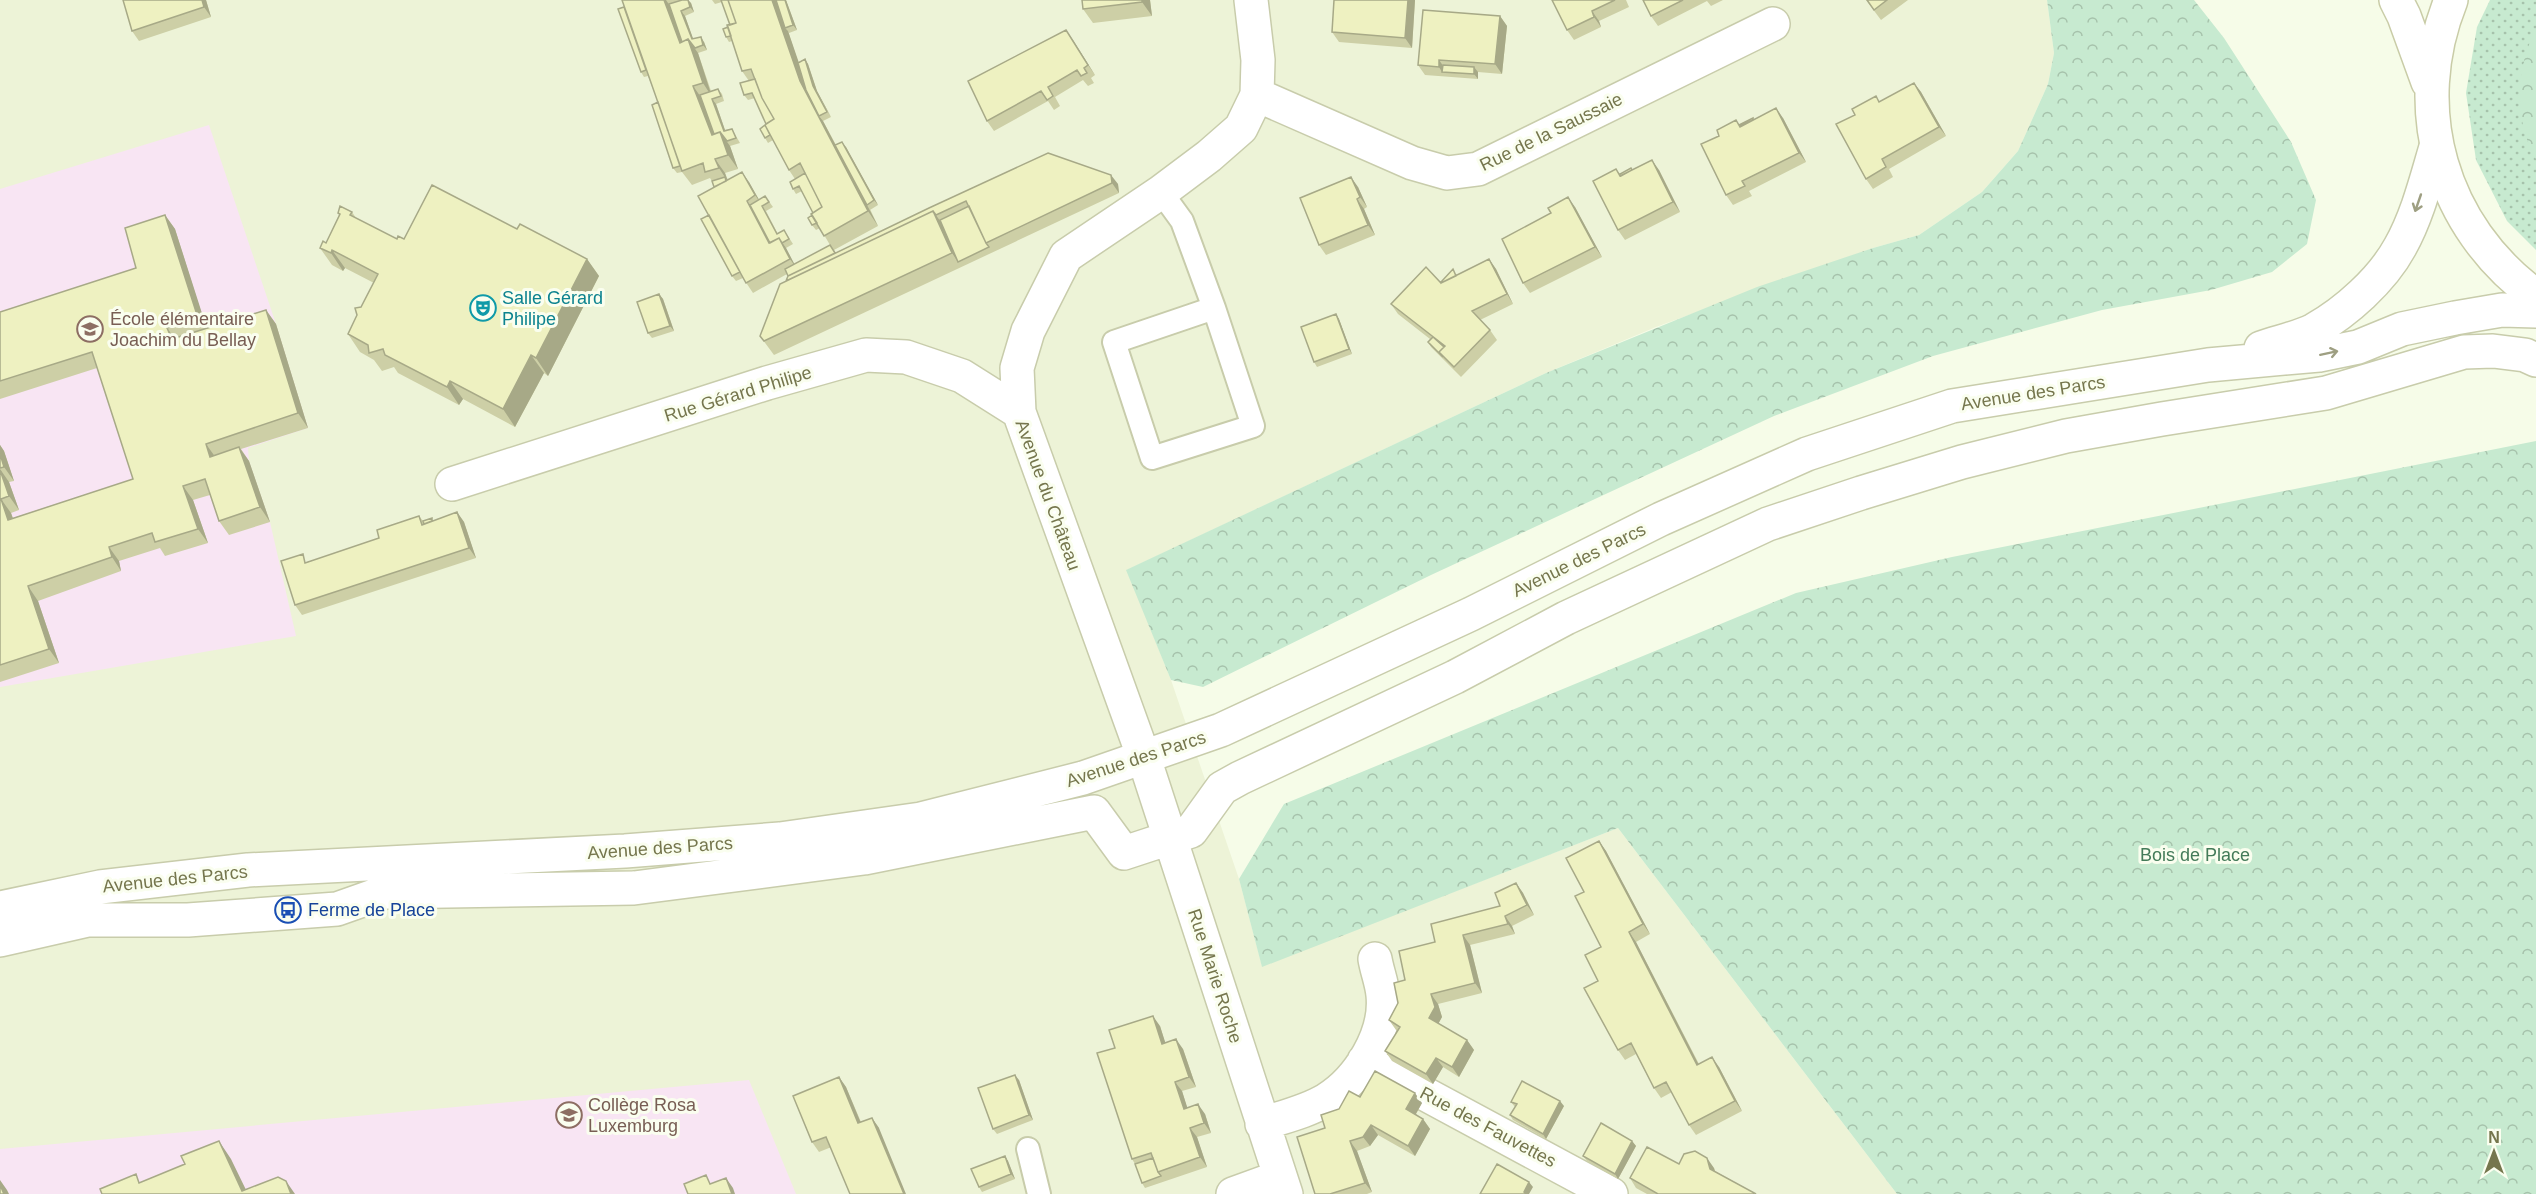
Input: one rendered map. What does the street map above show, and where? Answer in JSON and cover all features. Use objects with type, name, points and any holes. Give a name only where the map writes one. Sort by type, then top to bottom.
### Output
[{"type":"street","name":"Avenue du Château","points":[[1144,758],[1018,412],[1017,368],[1028,331],[1066,256],[1161,192],[1209,156],[1241,128],[1257,94],[1258,60],[1251,0]]},
{"type":"street","points":[[2396,0],[2431,89]]},
{"type":"street","points":[[2451,0],[2441,25],[2435,51],[2431,89],[2436,147],[2447,182],[2460,211],[2478,239],[2500,266],[2536,296]]},
{"type":"street","name":"Rue de la Saussaie","points":[[1257,94],[1412,162],[1447,173],[1478,169],[1773,24]]},
{"type":"street","name":"Avenue des Parcs","points":[[2208,365],[2313,331],[2342,312],[2367,290],[2400,248],[2416,211],[2436,147]]},
{"type":"street","name":"Avenue des Parcs","points":[[0,908],[100,887],[249,870],[625,851],[780,839],[921,819],[1052,786],[1144,758],[1221,730],[1471,614],[1661,519],[1807,454],[1952,406],[2208,365],[2319,356],[2358,347],[2402,329],[2455,318],[2502,310],[2536,311]]},
{"type":"street","points":[[0,940],[88,920],[188,920],[337,909],[385,892],[634,888],[864,858],[1094,812],[1124,853],[1191,831],[1222,788],[1240,778],[1445,682],[1566,618],[1768,524],[1962,462],[2066,436],[2326,393],[2464,352],[2525,355],[2536,360]]},
{"type":"street","name":"Rue Gérard Philipe","points":[[453,484],[767,383],[866,356],[906,357],[963,376],[1018,412]]},
{"type":"street","name":"Rue Marie Roche","points":[[1144,758],[1283,1185]]},
{"type":"street","points":[[1262,1124],[1324,1101],[1346,1083],[1364,1060],[1378,1030],[1382,1012],[1383,995],[1375,959]]},
{"type":"street","name":"Rue des Fauvettes","points":[[1364,1060],[1611,1194]]},
{"type":"street","points":[[1233,1194],[1283,1185]]},
{"type":"lane","points":[[1161,192],[1182,221],[1214,308],[1253,426],[1152,458],[1114,342],[1214,308]]},
{"type":"lane","points":[[1028,1149],[1039,1194]]},
{"type":"shaded area","points":[[0,0],[2047,0],[2054,53],[2048,84],[2018,151],[1982,192],[1919,235],[1873,248],[1656,327],[1546,373],[1127,570],[1171,680],[1239,879],[1262,966],[1618,828],[1897,1194],[0,1194]]},
{"type":"shaded area","points":[[209,125],[276,324],[308,428],[248,448],[249,461],[270,522],[296,636],[0,687],[0,189]]},
{"type":"shaded area","name":"Collège Rosa Luxemburg","points":[[749,1080],[796,1194],[0,1194],[0,1149]]},
{"type":"green space","points":[[2047,0],[2194,0],[2224,38],[2291,142],[2316,200],[2307,244],[2272,272],[2211,290],[2102,310],[1933,356],[1774,416],[1431,575],[1203,687],[1171,680],[1126,570],[1546,373],[1757,287],[1919,235],[1982,192],[2018,151],[2048,84],[2054,53]]},
{"type":"green space","points":[[2490,0],[2536,0],[2536,250],[2507,221],[2476,160],[2466,93],[2477,27]]},
{"type":"green space","points":[[2536,30],[2536,159],[2524,128],[2520,94],[2524,61]]},
{"type":"green space","name":"Bois de Place","points":[[2536,441],[2536,1194],[1897,1194],[1618,828],[1262,967],[1239,879],[1284,804],[1796,593],[1952,557]]},
{"type":"building","points":[[123,0],[202,0],[204,7],[132,31]]},
{"type":"building","points":[[622,0],[664,0],[680,43],[688,39],[703,83],[693,86],[712,135],[720,132],[728,155],[715,159],[719,168],[705,172],[703,163],[682,171]]},
{"type":"building","points":[[688,0],[690,7],[681,11],[692,39],[701,37],[703,45],[695,48],[688,39],[682,42],[669,4]]},
{"type":"building","points":[[721,0],[728,0],[736,23],[730,25]]},
{"type":"building","points":[[728,0],[772,0],[800,81],[868,211],[824,236],[811,214],[822,207],[800,163],[789,170],[765,125],[774,119],[762,98],[751,69],[742,71],[727,25],[736,23]]},
{"type":"building","points":[[776,0],[785,0],[793,25],[785,28]]},
{"type":"building","points":[[1082,0],[1142,0],[1142,2],[1083,9]]},
{"type":"building","points":[[1334,0],[1408,0],[1405,38],[1332,32]]},
{"type":"building","points":[[1552,0],[1615,0],[1592,11],[1594,17],[1567,30]]},
{"type":"building","points":[[1643,0],[1683,0],[1651,16]]},
{"type":"building","points":[[1867,0],[1887,0],[1874,10]]},
{"type":"building","points":[[624,7],[646,70],[641,72],[618,9]]},
{"type":"building","points":[[1423,10],[1500,16],[1495,64],[1439,60],[1439,67],[1418,65]]},
{"type":"building","points":[[728,27],[731,36],[726,37],[723,29]]},
{"type":"building","points":[[1066,30],[1088,65],[1084,68],[1087,73],[1081,76],[1077,70],[1048,87],[1053,96],[1047,100],[1041,91],[987,121],[968,81]]},
{"type":"building","points":[[805,59],[813,86],[827,112],[819,116],[806,90],[798,63]]},
{"type":"building","points":[[1443,65],[1474,67],[1474,74],[1442,72]]},
{"type":"building","points":[[755,79],[762,98],[774,119],[766,124],[752,93],[744,95],[740,83]]},
{"type":"building","points":[[1914,83],[1939,127],[1882,159],[1886,167],[1866,179],[1836,124],[1855,115],[1852,109],[1876,96],[1879,102]]},
{"type":"building","points":[[718,89],[721,96],[712,99],[724,131],[732,129],[736,138],[727,141],[720,132],[714,134],[700,95]]},
{"type":"building","points":[[658,102],[680,166],[673,168],[652,105]]},
{"type":"building","points":[[1776,108],[1799,153],[1742,181],[1745,186],[1726,195],[1701,144],[1719,136],[1717,130],[1736,120],[1740,127]]},
{"type":"building","points":[[1753,118],[1753,120],[1739,125]]},
{"type":"building","points":[[765,125],[770,135],[765,138],[760,129]]},
{"type":"building","points":[[842,142],[874,200],[867,205],[835,145]]},
{"type":"building","points":[[1048,153],[1111,175],[1112,183],[986,243],[966,201],[936,215],[933,211],[786,281],[788,276]]},
{"type":"building","points":[[1652,160],[1673,202],[1618,230],[1593,181],[1616,169],[1620,176]]},
{"type":"building","points":[[1631,168],[1632,170],[1621,176],[1620,174]]},
{"type":"building","points":[[742,172],[755,195],[747,201],[769,243],[779,238],[790,259],[746,283],[698,196]]},
{"type":"building","points":[[805,173],[822,207],[813,213],[799,186],[793,189],[790,182]]},
{"type":"building","points":[[725,177],[726,181],[714,187],[712,181]]},
{"type":"building","points":[[1351,177],[1360,197],[1357,199],[1368,225],[1319,245],[1300,198]]},
{"type":"building","name":"Salle Gérard Philipe","points":[[432,185],[517,229],[520,224],[587,259],[536,358],[531,355],[503,409],[450,381],[447,387],[385,355],[383,349],[369,353],[368,345],[348,334],[357,315],[355,308],[361,307],[378,274],[332,250],[331,253],[320,248],[323,241],[326,243],[340,214],[338,213],[340,206],[352,212],[350,215],[397,239],[398,236],[404,239]]},
{"type":"building","points":[[765,196],[769,202],[762,206],[777,234],[784,230],[789,239],[782,243],[779,238],[770,243],[750,205]]},
{"type":"building","points":[[1568,197],[1595,247],[1523,283],[1502,239],[1551,213],[1548,208]]},
{"type":"building","points":[[969,206],[989,247],[958,262],[940,220]]},
{"type":"building","points":[[933,211],[952,253],[764,341],[760,336],[780,284]]},
{"type":"building","points":[[165,215],[198,318],[167,328],[172,339],[266,310],[298,413],[206,444],[210,457],[239,447],[260,507],[219,521],[205,479],[183,486],[198,529],[155,542],[152,533],[109,547],[112,557],[28,586],[49,649],[0,665],[0,470],[9,496],[1,499],[8,520],[133,479],[92,352],[0,381],[0,312],[136,268],[125,228]]},
{"type":"building","points":[[709,215],[740,272],[732,276],[701,219]]},
{"type":"building","points":[[812,215],[817,223],[812,225],[808,218]]},
{"type":"building","points":[[830,245],[835,253],[788,276],[785,269]]},
{"type":"building","points":[[1489,259],[1507,294],[1472,311],[1490,330],[1454,367],[1439,352],[1445,346],[1391,304],[1426,267],[1441,283]]},
{"type":"building","points":[[1453,269],[1456,276],[1441,283],[1441,282]]},
{"type":"building","points":[[659,294],[670,326],[648,333],[637,302]]},
{"type":"building","points":[[1336,314],[1349,349],[1314,362],[1301,327]]},
{"type":"building","points":[[1433,337],[1444,347],[1439,352],[1443,357],[1428,342]]},
{"type":"building","points":[[0,454],[4,467],[0,468]]},
{"type":"building","points":[[457,512],[469,548],[295,605],[281,561],[303,554],[305,563],[379,538],[377,530],[419,516],[422,525]]},
{"type":"building","points":[[432,518],[432,521],[424,524],[423,521]]},
{"type":"building","points":[[1599,841],[1643,924],[1629,932],[1697,1065],[1712,1057],[1735,1101],[1689,1125],[1666,1082],[1654,1088],[1631,1043],[1618,1050],[1584,988],[1598,981],[1585,955],[1601,947],[1575,896],[1584,892],[1566,858]]},
{"type":"building","points":[[1516,883],[1527,905],[1505,916],[1508,924],[1463,935],[1475,983],[1431,994],[1435,1007],[1429,1018],[1467,1040],[1452,1067],[1436,1058],[1426,1074],[1385,1051],[1400,1027],[1389,1020],[1398,1003],[1394,983],[1405,980],[1399,951],[1435,942],[1431,924],[1500,906],[1495,893]]},
{"type":"building","points":[[1153,1016],[1162,1044],[1176,1039],[1189,1077],[1175,1082],[1184,1109],[1198,1104],[1204,1123],[1190,1128],[1200,1157],[1158,1172],[1151,1153],[1132,1159],[1097,1053],[1115,1048],[1109,1030]]},
{"type":"building","points":[[1375,1071],[1415,1093],[1406,1109],[1423,1119],[1408,1146],[1371,1125],[1363,1137],[1350,1141],[1365,1183],[1330,1194],[1315,1194],[1297,1137],[1325,1128],[1321,1115],[1339,1109],[1349,1091],[1360,1097]]},
{"type":"building","points":[[1015,1075],[1029,1115],[993,1129],[978,1088]]},
{"type":"building","points":[[839,1077],[858,1123],[872,1118],[904,1194],[850,1194],[826,1137],[812,1142],[793,1096]]},
{"type":"building","points":[[1522,1081],[1560,1101],[1543,1134],[1510,1115],[1517,1104],[1511,1102]]},
{"type":"building","points":[[1601,1123],[1632,1141],[1615,1174],[1583,1156]]},
{"type":"building","points":[[219,1141],[242,1191],[278,1177],[286,1181],[291,1194],[102,1194],[100,1189],[136,1174],[139,1183],[185,1164],[181,1156]]},
{"type":"building","points":[[1647,1147],[1679,1164],[1684,1154],[1695,1151],[1707,1158],[1710,1169],[1756,1194],[1658,1194],[1630,1178]]},
{"type":"building","points":[[1005,1156],[1011,1174],[979,1187],[971,1169]]},
{"type":"building","points":[[1153,1158],[1161,1176],[1142,1183],[1135,1164]]},
{"type":"building","points":[[1497,1164],[1529,1182],[1524,1192],[1527,1194],[1480,1194]]},
{"type":"building","points":[[706,1175],[710,1184],[726,1178],[732,1194],[688,1194],[684,1184]]},
{"type":"place","name":"Salle Gérard Philipe","points":[[483,308]]},
{"type":"place","name":"École élémentaire Joachim du Bellay","points":[[90,329]]},
{"type":"place","name":"Ferme de Place","points":[[288,910]]},
{"type":"place","name":"Collège Rosa Luxemburg","points":[[569,1115]]}]
